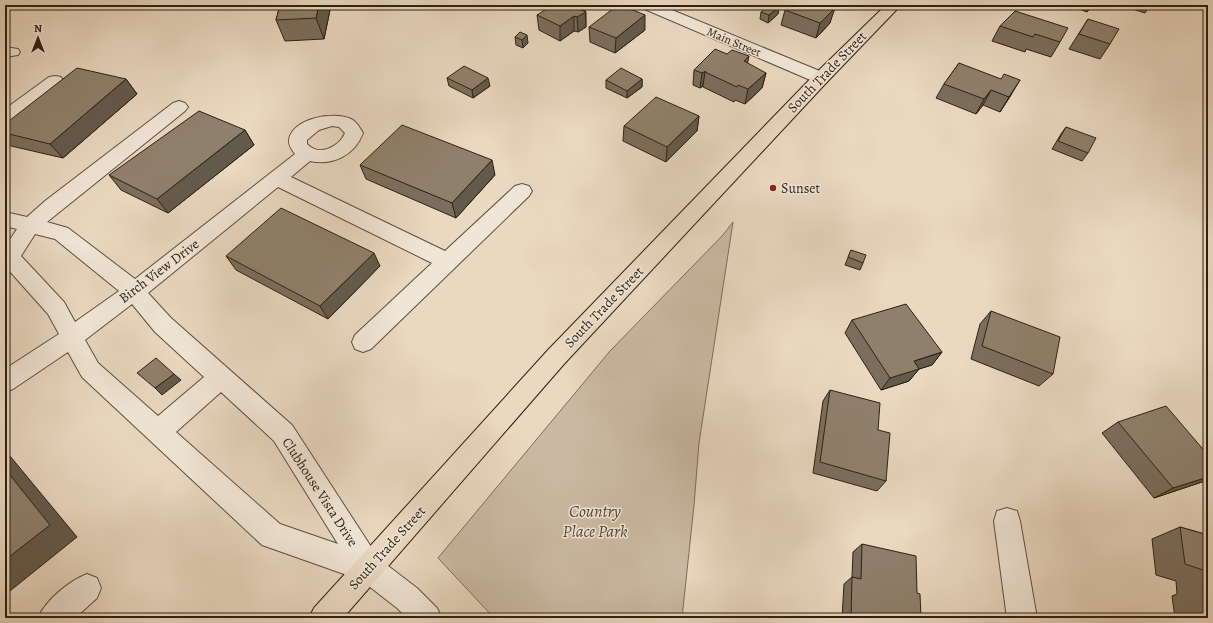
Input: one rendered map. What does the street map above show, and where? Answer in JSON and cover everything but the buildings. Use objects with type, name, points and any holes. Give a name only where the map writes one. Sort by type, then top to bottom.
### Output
[{"type":"main road","name":"South Trade Street","points":[[324,618],[556,357],[821,78],[894,5]]},
{"type":"street","name":"Main Street","points":[[647,5],[821,78]]},
{"type":"street","points":[[5,118],[55,81]]},
{"type":"street","points":[[30,226],[52,206],[179,107]]},
{"type":"street","name":"Birch View Drive","points":[[5,382],[162,271],[307,154]]},
{"type":"street","points":[[276,178],[447,261]]},
{"type":"street","points":[[363,342],[522,191]]},
{"type":"street","name":"Clubhouse Vista Drive","points":[[5,219],[61,233],[134,291],[163,325],[283,433],[369,569]]},
{"type":"street","name":"Clubhouse Vista Drive","points":[[30,226],[10,257],[56,308],[90,370],[272,535],[369,569]]},
{"type":"street","points":[[158,432],[221,378]]},
{"type":"street","points":[[1007,521],[1022,618]]},
{"type":"street","points":[[369,569],[407,598],[427,618]]},
{"type":"street","points":[[53,618],[87,588]]},
{"type":"green space","name":"Country Place Park","points":[[733,222],[699,443],[682,618],[494,618],[438,558],[610,351],[723,235]]},
{"type":"place","name":"Sunset","points":[[773,188]]}]
